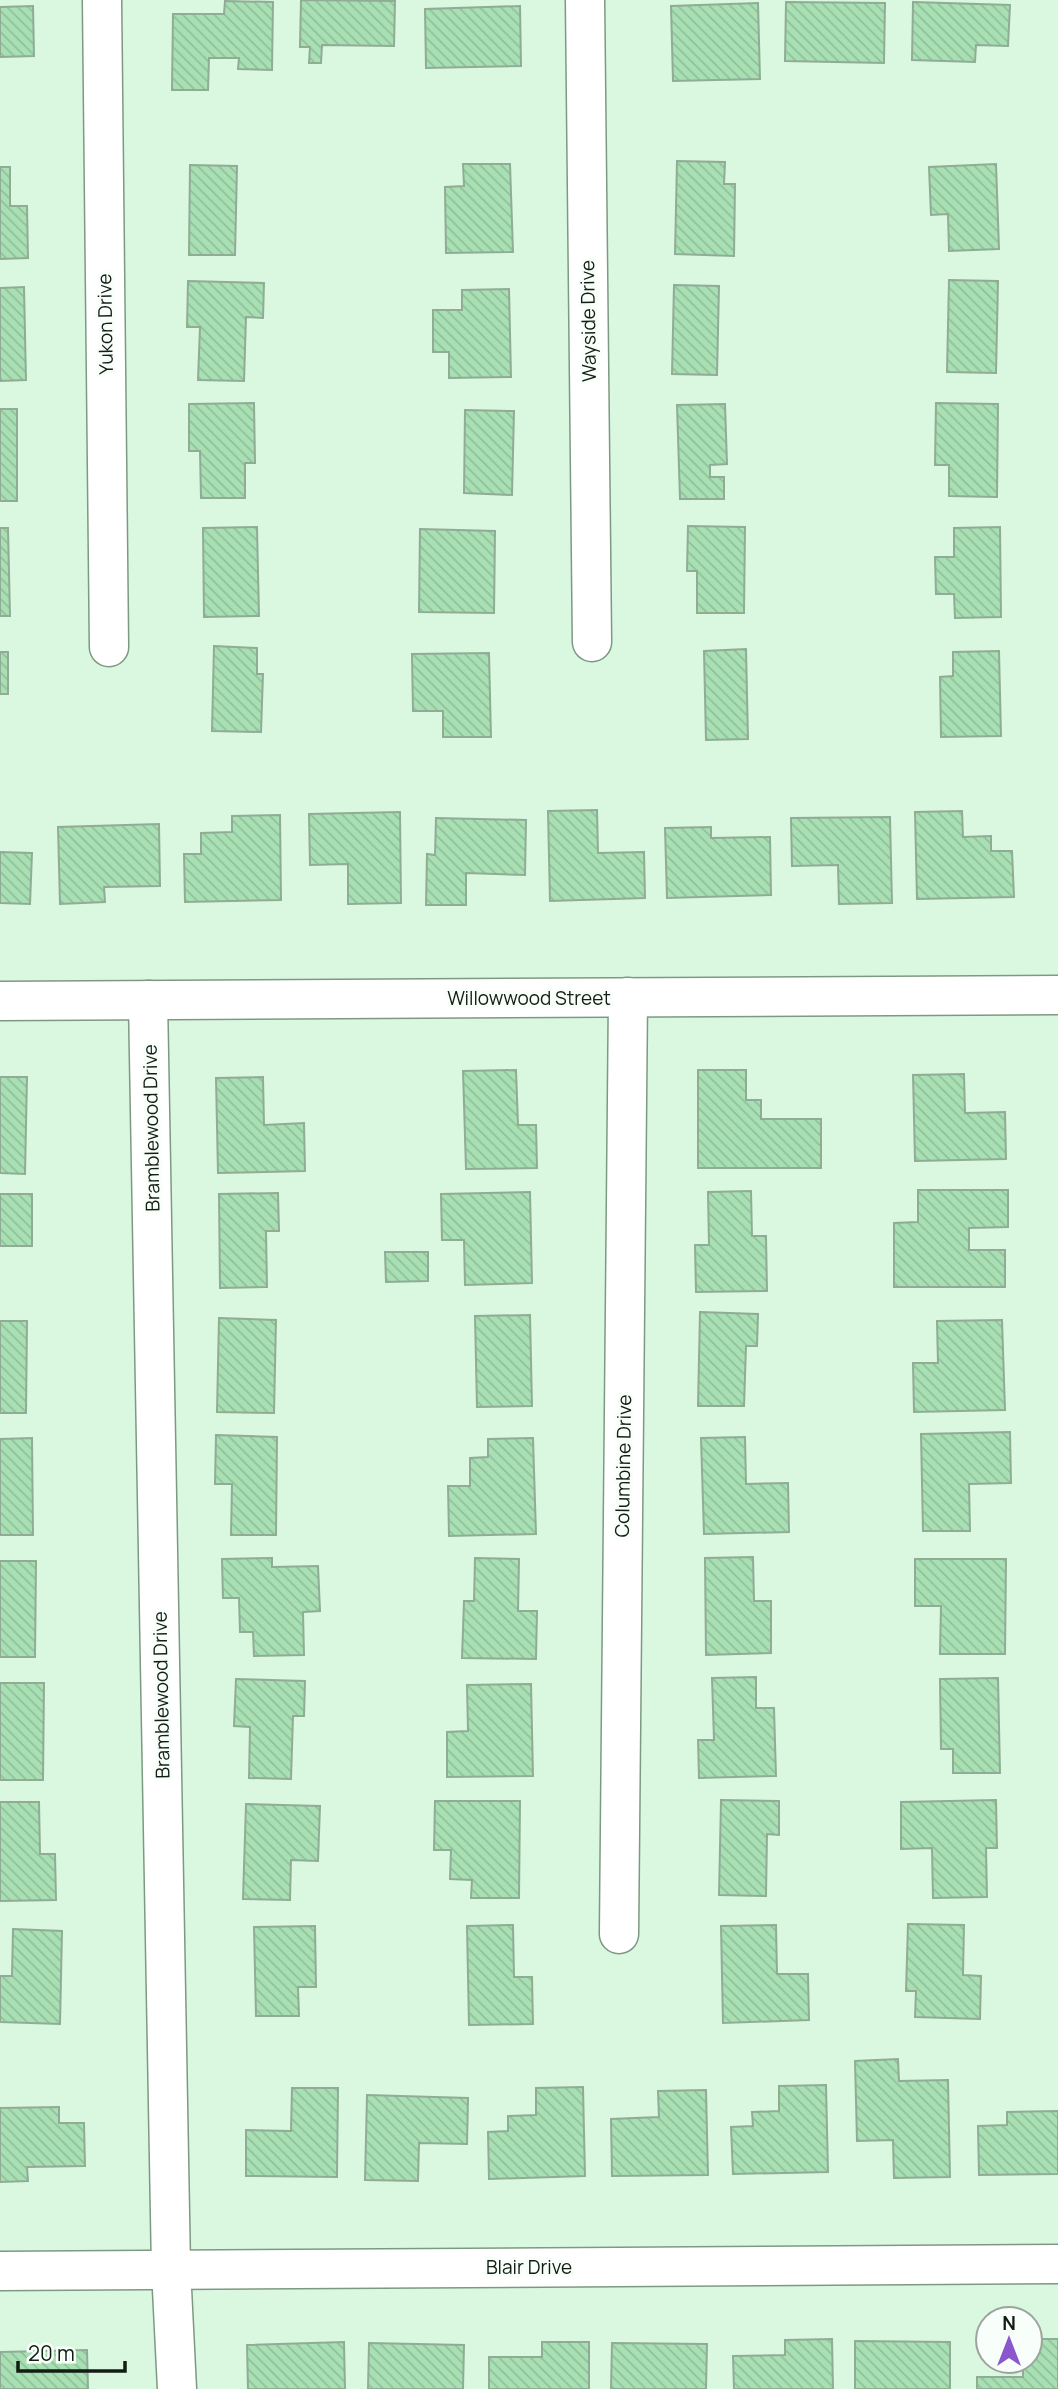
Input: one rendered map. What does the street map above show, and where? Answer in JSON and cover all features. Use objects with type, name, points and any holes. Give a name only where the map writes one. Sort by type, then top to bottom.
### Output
[{"type":"street","name":"Yukon Drive","points":[[102,0],[109,647]]},
{"type":"street","name":"Wayside Drive","points":[[585,0],[592,642]]},
{"type":"street","name":"Willowwood Street","points":[[0,1001],[1058,995]]},
{"type":"street","name":"Columbine Drive","points":[[619,1934],[628,998]]},
{"type":"street","name":"Bramblewood Drive","points":[[148,1000],[171,2269],[177,2389]]},
{"type":"street","name":"Blair Drive","points":[[0,2271],[1058,2264]]},
{"type":"building","points":[[301,0],[395,1],[394,46],[322,45],[321,63],[309,63],[310,47],[300,47]]},
{"type":"building","points":[[225,1],[273,2],[272,70],[238,69],[239,58],[209,58],[208,90],[172,90],[173,14],[224,14]]},
{"type":"building","points":[[786,2],[885,3],[884,63],[785,61]]},
{"type":"building","points":[[913,2],[1010,5],[1008,46],[976,45],[975,62],[912,60]]},
{"type":"building","points":[[758,3],[760,79],[673,81],[671,6]]},
{"type":"building","points":[[33,6],[34,56],[0,57],[0,7]]},
{"type":"building","points":[[520,6],[521,66],[426,68],[425,9]]},
{"type":"building","points":[[677,161],[725,162],[724,184],[735,184],[734,256],[675,254]]},
{"type":"building","points":[[463,164],[510,164],[513,252],[446,253],[445,187],[464,186]]},
{"type":"building","points":[[996,164],[999,249],[949,251],[948,214],[931,215],[929,167]]},
{"type":"building","points":[[190,165],[237,166],[235,255],[189,255]]},
{"type":"building","points":[[0,167],[10,167],[10,206],[27,206],[28,258],[0,259]]},
{"type":"building","points":[[949,280],[998,281],[996,373],[947,372]]},
{"type":"building","points":[[188,281],[264,283],[263,318],[246,317],[244,381],[198,380],[200,327],[187,327]]},
{"type":"building","points":[[674,285],[719,286],[717,375],[672,374]]},
{"type":"building","points":[[24,287],[26,380],[0,381],[0,288]]},
{"type":"building","points":[[509,289],[511,377],[449,378],[449,352],[433,352],[433,310],[462,310],[462,290]]},
{"type":"building","points":[[254,403],[255,463],[245,463],[245,498],[201,498],[200,451],[189,451],[189,404]]},
{"type":"building","points":[[936,403],[998,404],[997,497],[949,496],[949,465],[935,465]]},
{"type":"building","points":[[725,404],[727,464],[710,465],[710,477],[724,477],[724,499],[680,499],[677,405]]},
{"type":"building","points":[[0,409],[17,409],[17,501],[0,501]]},
{"type":"building","points":[[465,410],[514,411],[512,495],[464,493]]},
{"type":"building","points":[[688,526],[745,527],[744,613],[697,613],[697,571],[687,571]]},
{"type":"building","points":[[257,527],[259,616],[204,617],[203,528]]},
{"type":"building","points":[[1000,527],[1001,617],[955,618],[954,594],[936,594],[935,557],[954,557],[954,528]]},
{"type":"building","points":[[0,528],[8,528],[10,616],[0,616]]},
{"type":"building","points":[[420,529],[495,531],[494,613],[419,612]]},
{"type":"building","points":[[214,646],[257,648],[257,674],[263,674],[261,732],[212,731]]},
{"type":"building","points":[[746,649],[748,739],[706,740],[704,651]]},
{"type":"building","points":[[999,651],[1001,736],[941,737],[940,677],[953,676],[953,652]]},
{"type":"building","points":[[0,652],[8,652],[8,694],[0,694]]},
{"type":"building","points":[[489,653],[491,737],[443,737],[443,711],[413,711],[412,654]]},
{"type":"building","points":[[597,810],[598,853],[644,852],[645,898],[550,901],[548,811]]},
{"type":"building","points":[[962,811],[963,837],[991,836],[991,851],[1012,851],[1014,897],[917,899],[915,812]]},
{"type":"building","points":[[400,812],[401,903],[348,904],[348,864],[310,865],[309,814]]},
{"type":"building","points":[[280,815],[281,900],[185,902],[184,854],[201,854],[201,833],[232,832],[232,816]]},
{"type":"building","points":[[890,817],[892,903],[839,904],[838,865],[792,866],[791,818]]},
{"type":"building","points":[[436,818],[526,820],[525,875],[466,873],[466,905],[426,905],[427,854],[435,855]]},
{"type":"building","points":[[159,824],[160,886],[104,887],[105,902],[60,904],[58,827]]},
{"type":"building","points":[[711,827],[711,838],[770,837],[771,895],[667,898],[665,828]]},
{"type":"building","points":[[0,852],[32,853],[30,904],[0,903]]},
{"type":"building","points":[[516,1070],[518,1125],[536,1125],[537,1168],[466,1169],[463,1071]]},
{"type":"building","points":[[698,1070],[746,1070],[746,1100],[761,1100],[761,1119],[821,1119],[821,1168],[698,1168]]},
{"type":"building","points":[[964,1074],[965,1113],[1005,1112],[1006,1159],[915,1161],[913,1075]]},
{"type":"building","points":[[0,1077],[27,1077],[25,1174],[0,1173]]},
{"type":"building","points":[[263,1077],[264,1125],[304,1123],[305,1171],[218,1173],[216,1078]]},
{"type":"building","points":[[918,1190],[1008,1190],[1008,1227],[969,1228],[969,1250],[1005,1250],[1005,1287],[894,1287],[894,1223],[918,1222]]},
{"type":"building","points":[[751,1191],[752,1236],[766,1236],[767,1291],[696,1292],[695,1245],[709,1245],[708,1192]]},
{"type":"building","points":[[530,1192],[532,1283],[465,1285],[464,1240],[442,1240],[441,1194]]},
{"type":"building","points":[[278,1193],[279,1231],[266,1231],[267,1287],[220,1288],[219,1194]]},
{"type":"building","points":[[0,1194],[32,1194],[32,1246],[0,1246]]},
{"type":"building","points":[[385,1252],[428,1252],[428,1281],[386,1282]]},
{"type":"building","points":[[700,1312],[758,1314],[757,1346],[746,1346],[744,1406],[698,1406]]},
{"type":"building","points":[[530,1315],[532,1406],[477,1407],[475,1316]]},
{"type":"building","points":[[219,1318],[276,1320],[274,1413],[217,1412]]},
{"type":"building","points":[[1002,1320],[1005,1410],[914,1412],[913,1363],[938,1363],[937,1321]]},
{"type":"building","points":[[0,1321],[27,1321],[26,1413],[0,1413]]},
{"type":"building","points":[[1010,1432],[1011,1483],[969,1484],[970,1531],[923,1531],[921,1434]]},
{"type":"building","points":[[216,1435],[277,1437],[276,1535],[231,1535],[232,1484],[215,1484]]},
{"type":"building","points":[[745,1437],[746,1484],[788,1483],[789,1532],[704,1534],[701,1438]]},
{"type":"building","points":[[32,1438],[33,1535],[0,1535],[0,1439]]},
{"type":"building","points":[[533,1438],[536,1534],[449,1536],[448,1486],[470,1486],[470,1458],[488,1457],[488,1439]]},
{"type":"building","points":[[753,1557],[754,1601],[771,1601],[771,1653],[706,1655],[705,1558]]},
{"type":"building","points":[[272,1558],[272,1567],[318,1566],[320,1611],[303,1612],[304,1655],[254,1656],[253,1632],[240,1632],[239,1598],[223,1598],[222,1559]]},
{"type":"building","points":[[475,1558],[519,1559],[518,1611],[537,1611],[536,1659],[462,1658],[464,1601],[474,1601]]},
{"type":"building","points":[[915,1559],[1006,1559],[1005,1654],[940,1654],[941,1606],[915,1606]]},
{"type":"building","points":[[0,1561],[36,1561],[35,1657],[0,1657]]},
{"type":"building","points":[[756,1677],[756,1708],[774,1708],[776,1776],[699,1778],[698,1740],[714,1740],[712,1678]]},
{"type":"building","points":[[998,1678],[1000,1773],[953,1773],[953,1749],[941,1749],[940,1679]]},
{"type":"building","points":[[236,1679],[305,1681],[304,1716],[293,1716],[291,1779],[249,1778],[250,1727],[234,1726]]},
{"type":"building","points":[[0,1683],[44,1683],[43,1780],[0,1780]]},
{"type":"building","points":[[531,1684],[533,1776],[447,1777],[447,1732],[468,1731],[467,1685]]},
{"type":"building","points":[[721,1800],[779,1801],[779,1835],[767,1834],[766,1896],[719,1895]]},
{"type":"building","points":[[996,1800],[997,1848],[986,1848],[987,1897],[933,1898],[932,1848],[901,1849],[901,1802]]},
{"type":"building","points":[[435,1801],[520,1801],[519,1898],[471,1898],[472,1880],[450,1879],[451,1850],[434,1850]]},
{"type":"building","points":[[0,1802],[39,1802],[40,1854],[55,1854],[56,1900],[0,1901]]},
{"type":"building","points":[[246,1804],[320,1806],[318,1861],[291,1860],[290,1900],[243,1899]]},
{"type":"building","points":[[908,1924],[964,1925],[963,1975],[981,1976],[980,2019],[915,2017],[916,1991],[906,1991]]},
{"type":"building","points":[[513,1925],[514,1977],[532,1977],[533,2024],[469,2025],[467,1926]]},
{"type":"building","points":[[776,1925],[777,1974],[808,1974],[809,2020],[723,2023],[721,1926]]},
{"type":"building","points":[[315,1926],[316,1987],[298,1987],[299,2016],[256,2016],[254,1927]]},
{"type":"building","points":[[13,1929],[62,1931],[60,2024],[0,2022],[0,1976],[12,1976]]},
{"type":"building","points":[[898,2059],[899,2081],[948,2080],[950,2177],[894,2178],[893,2140],[857,2141],[855,2061]]},
{"type":"building","points":[[826,2085],[828,2172],[733,2174],[731,2127],[753,2126],[752,2112],[779,2111],[779,2086]]},
{"type":"building","points":[[583,2087],[585,2176],[489,2179],[488,2132],[508,2131],[508,2116],[536,2115],[536,2088]]},
{"type":"building","points":[[292,2088],[338,2088],[337,2177],[246,2176],[246,2130],[291,2131]]},
{"type":"building","points":[[706,2090],[708,2175],[612,2176],[611,2119],[659,2117],[658,2091]]},
{"type":"building","points":[[367,2095],[468,2098],[467,2144],[419,2143],[418,2181],[365,2180]]},
{"type":"building","points":[[59,2107],[59,2123],[84,2123],[85,2166],[27,2167],[28,2181],[0,2182],[0,2108]]},
{"type":"building","points":[[1058,2111],[1058,2174],[979,2175],[978,2126],[1007,2125],[1007,2112]]},
{"type":"building","points":[[832,2339],[833,2389],[734,2389],[733,2356],[785,2355],[785,2340]]},
{"type":"building","points":[[1044,2339],[1058,2339],[1058,2389],[977,2389],[977,2377],[1044,2375]]},
{"type":"building","points":[[855,2341],[950,2342],[950,2389],[855,2389]]},
{"type":"building","points":[[344,2342],[345,2389],[248,2389],[247,2345]]},
{"type":"building","points":[[542,2342],[589,2342],[589,2389],[489,2389],[489,2357],[542,2357]]},
{"type":"building","points":[[369,2343],[464,2345],[463,2389],[368,2389]]},
{"type":"building","points":[[612,2343],[707,2344],[706,2389],[611,2389]]},
{"type":"building","points":[[87,2350],[88,2389],[0,2389],[0,2352]]}]
